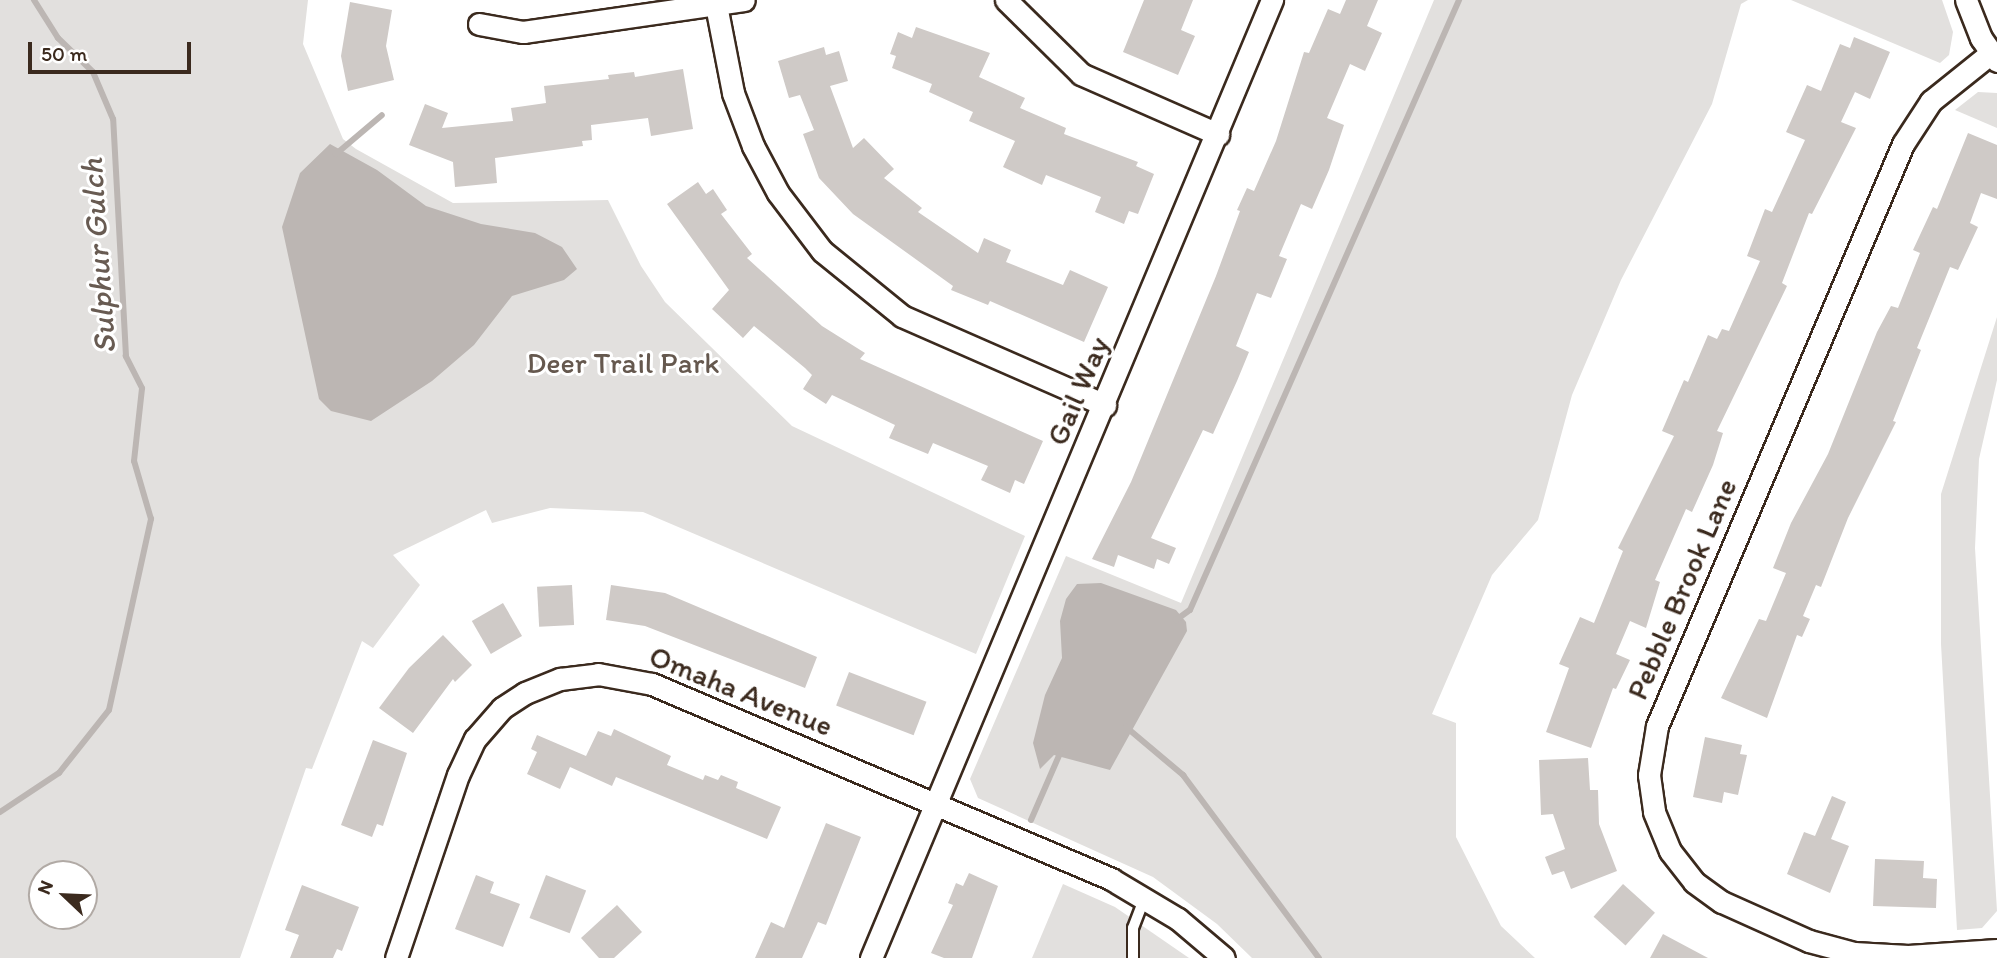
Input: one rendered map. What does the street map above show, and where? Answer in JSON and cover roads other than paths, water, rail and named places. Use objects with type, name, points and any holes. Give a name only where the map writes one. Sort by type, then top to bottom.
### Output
[{"type":"street","points":[[479,24],[523,32],[715,2],[744,0]]},
{"type":"street","points":[[1006,0],[1081,74],[1218,134]]},
{"type":"street","name":"Gail Way","points":[[871,958],[1105,405],[1272,0]]},
{"type":"street","name":"Pebble Brook Lane","points":[[1966,0],[1994,57],[1931,101],[1903,144],[1657,726],[1649,775],[1654,812],[1670,851],[1693,882],[1722,902],[1809,941],[1854,953],[1908,956],[1997,950]]},
{"type":"street","points":[[715,2],[733,93],[753,146],[790,210],[822,251],[867,291],[911,321],[1105,405]]},
{"type":"street","name":"Omaha Avenue","points":[[396,958],[467,752],[502,708],[560,679],[598,674],[637,679],[936,805],[1145,897],[1224,958]]},
{"type":"lane","points":[[1133,958],[1133,928],[1145,897]]},
{"type":"waterway","name":"Sulphur Gulch","points":[[0,812],[59,773],[109,710],[151,519],[134,461],[142,388],[126,356],[113,119],[93,72],[58,38],[34,0]]},
{"type":"waterway","points":[[1176,620],[1190,610],[1459,0]]},
{"type":"waterway","points":[[336,154],[382,115]]},
{"type":"waterway","points":[[1126,727],[1183,775],[1319,958]]},
{"type":"waterway","points":[[1031,820],[1061,751]]},
{"type":"park label","name":"Deer Trail Park","points":[[623,363]]}]
